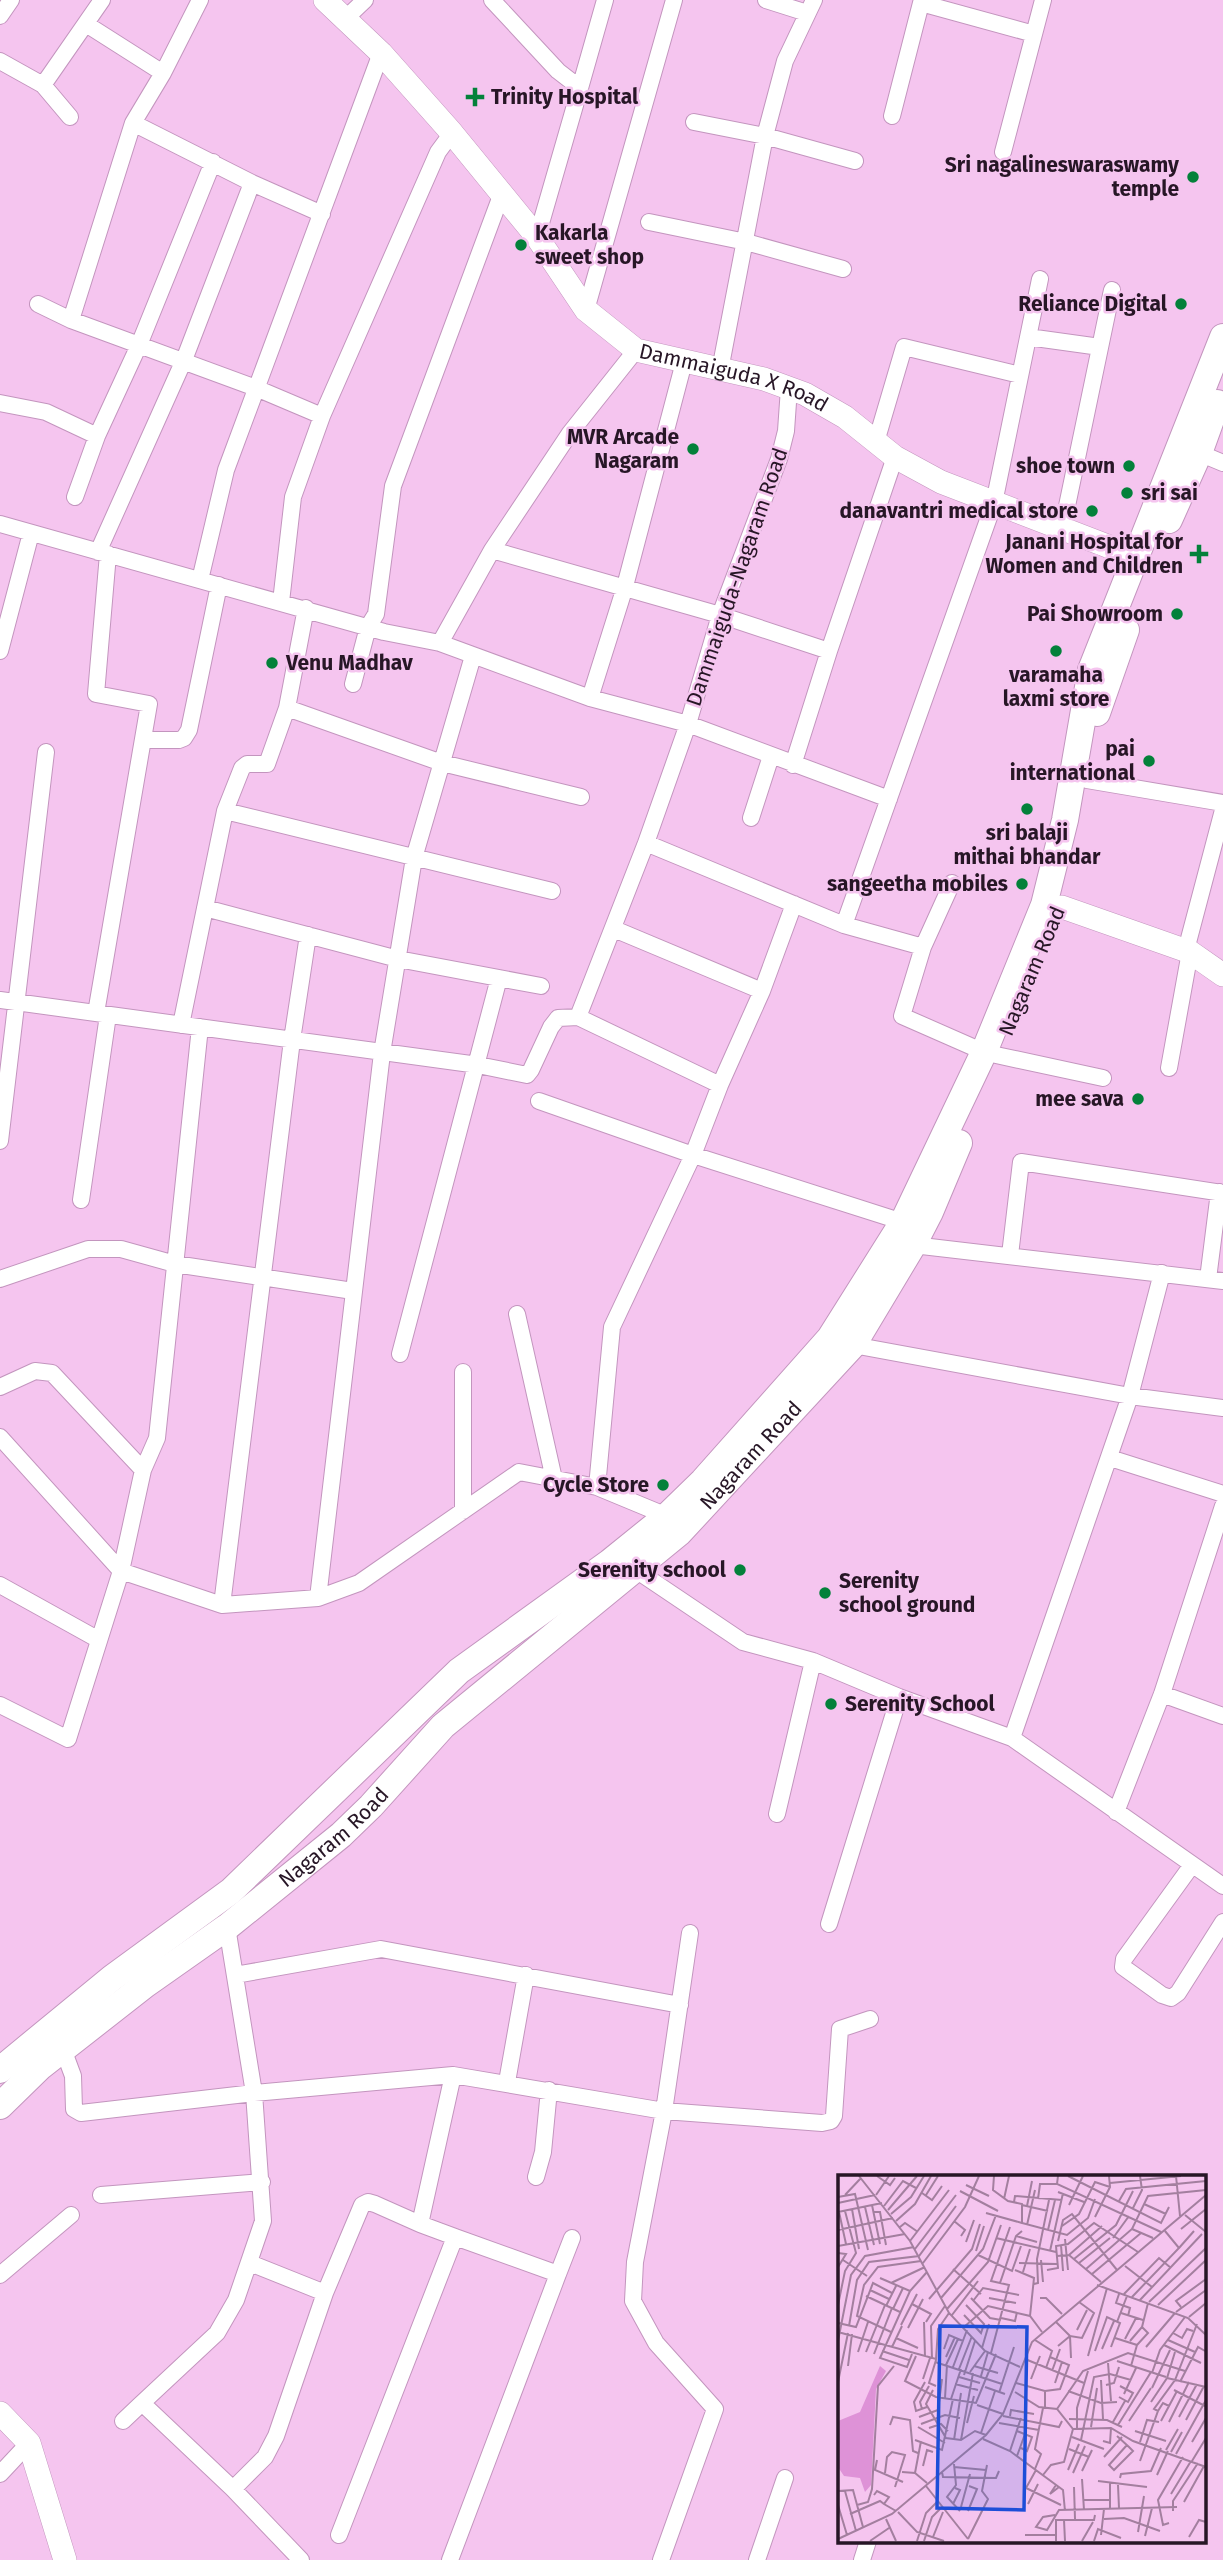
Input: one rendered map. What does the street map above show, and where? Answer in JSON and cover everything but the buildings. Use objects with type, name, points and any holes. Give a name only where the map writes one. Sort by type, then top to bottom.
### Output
[{"type":"main road","points":[[1144,560],[1223,337]]},
{"type":"main road","points":[[1144,560],[1199,453],[1223,385]]},
{"type":"main road","name":"Nagaram Road","points":[[0,2070],[112,1978],[232,1891],[459,1671],[636,1570],[679,1533],[853,1345],[1062,907],[1087,780],[1093,725],[1144,560]]},
{"type":"main road","name":"Nagaram Road","points":[[990,1054],[1044,905],[1065,820],[1091,670],[1144,560]]},
{"type":"main road","name":"Nagaram Road","points":[[0,2106],[62,2049],[157,1976],[227,1927],[341,1835],[371,1807],[443,1726],[703,1481],[830,1338],[908,1234]]},
{"type":"street","points":[[0,16],[10,0]]},
{"type":"street","points":[[43,85],[102,0]]},
{"type":"street","points":[[71,320],[133,123],[163,73],[200,0]]},
{"type":"street","name":"Dammaiguda X Road","points":[[325,0],[381,53],[452,133],[537,237],[586,310],[636,350],[764,379],[805,394],[845,417],[895,457],[941,482],[1144,560]]},
{"type":"street","points":[[345,19],[366,0]]},
{"type":"street","points":[[492,0],[558,71],[580,88]]},
{"type":"street","points":[[537,237],[605,0]]},
{"type":"street","points":[[586,310],[674,0]]},
{"type":"street","points":[[720,370],[765,136],[785,61],[811,6],[766,0]]},
{"type":"street","points":[[1003,152],[1042,0]]},
{"type":"street","points":[[892,117],[921,3],[1034,34]]},
{"type":"street","points":[[86,24],[163,73]]},
{"type":"street","points":[[200,580],[226,470],[381,53]]},
{"type":"street","points":[[0,61],[43,85],[70,117]]},
{"type":"street","points":[[694,122],[765,136],[855,161]]},
{"type":"street","points":[[133,123],[252,183],[322,214]]},
{"type":"street","points":[[281,602],[293,497],[322,416],[438,152],[452,133]]},
{"type":"street","points":[[75,497],[97,436],[139,345],[213,162]]},
{"type":"street","points":[[81,1200],[102,1014],[149,704],[96,694],[103,553],[184,360],[252,183]]},
{"type":"street","points":[[353,684],[368,627],[377,609],[393,485],[502,193]]},
{"type":"street","points":[[649,222],[746,242],[843,269]]},
{"type":"street","points":[[844,925],[994,503],[1040,279]]},
{"type":"street","points":[[1062,530],[1112,290]]},
{"type":"street","points":[[38,304],[71,320],[184,360],[322,416]]},
{"type":"street","points":[[1028,337],[1100,347]]},
{"type":"street","points":[[876,442],[904,347],[1020,375]]},
{"type":"street","points":[[440,643],[492,550],[570,433],[636,350]]},
{"type":"street","points":[[590,698],[625,590],[684,362]]},
{"type":"street","name":"Dammaiguda-Nagaram Road","points":[[578,1017],[646,843],[688,724],[720,615],[779,459],[786,431],[789,388]]},
{"type":"street","points":[[0,403],[46,412],[97,436]]},
{"type":"street","points":[[1199,453],[1223,463]]},
{"type":"street","points":[[793,765],[895,457]]},
{"type":"street","points":[[0,524],[368,627],[440,643],[590,698],[688,724],[889,799]]},
{"type":"street","points":[[0,651],[31,533]]},
{"type":"street","points":[[492,550],[720,615],[829,651]]},
{"type":"street","points":[[145,740],[179,740],[184,738],[189,730],[219,585]]},
{"type":"street","points":[[181,1025],[225,811],[242,768],[247,764],[267,764],[287,708],[306,608]]},
{"type":"street","points":[[318,1598],[382,1053],[414,858],[472,656]]},
{"type":"street","points":[[287,708],[442,763],[581,797]]},
{"type":"street","points":[[0,1141],[8,1001],[46,752]]},
{"type":"street","points":[[751,818],[771,756]]},
{"type":"street","points":[[1087,780],[1223,803]]},
{"type":"street","points":[[1169,1068],[1188,951],[1223,810]]},
{"type":"street","points":[[225,811],[552,891]]},
{"type":"street","points":[[646,843],[844,925],[923,947]]},
{"type":"street","points":[[952,883],[923,947],[902,1016],[990,1054],[1103,1079]]},
{"type":"street","points":[[597,1487],[612,1327],[693,1155],[720,1085],[762,991],[794,904]]},
{"type":"street","points":[[1062,907],[1188,951],[1223,975]]},
{"type":"street","points":[[205,908],[398,959],[541,986]]},
{"type":"street","points":[[614,929],[762,991]]},
{"type":"street","points":[[222,1605],[292,1040],[308,935]]},
{"type":"street","points":[[400,1354],[499,978]]},
{"type":"street","points":[[8,1001],[478,1065],[527,1075],[558,1018],[578,1017],[720,1085]]},
{"type":"street","points":[[0,1705],[68,1739],[121,1571],[144,1470],[157,1438],[200,1027]]},
{"type":"street","points":[[539,1101],[908,1234],[1010,1255],[1216,1280],[1221,1192],[1021,1162],[1010,1255]]},
{"type":"street","points":[[0,1279],[88,1249],[121,1249],[175,1264],[353,1291]]},
{"type":"street","points":[[1013,1738],[1130,1396],[1162,1273]]},
{"type":"street","points":[[517,1314],[554,1479]]},
{"type":"street","points":[[853,1345],[1130,1396],[1223,1408]]},
{"type":"street","points":[[0,1387],[35,1371],[52,1373],[144,1470]]},
{"type":"street","points":[[463,1372],[463,1511]]},
{"type":"street","points":[[0,1437],[121,1571],[222,1605],[318,1598],[359,1583],[519,1472],[597,1487],[667,1517]]},
{"type":"street","points":[[1110,1458],[1223,1494]]},
{"type":"street","points":[[1116,1812],[1162,1693],[1223,1506]]},
{"type":"street","points":[[636,1570],[743,1642],[813,1661],[899,1697],[1013,1738],[1223,1886]]},
{"type":"street","points":[[0,1586],[99,1640]]},
{"type":"street","points":[[777,1814],[813,1661]]},
{"type":"street","points":[[1162,1693],[1223,1716]]},
{"type":"street","points":[[829,1924],[899,1697]]},
{"type":"street","points":[[1192,1865],[1124,1959],[1123,1967],[1162,1995],[1171,1998],[1178,1993],[1223,1922]]},
{"type":"street","points":[[123,2421],[217,2333],[236,2300],[263,2221],[254,2093],[227,1927]]},
{"type":"street","points":[[661,2560],[715,2409],[656,2343],[632,2301],[635,2262],[664,2111],[690,1933]]},
{"type":"street","points":[[235,1975],[381,1949],[680,2005]]},
{"type":"street","points":[[507,2082],[527,1975]]},
{"type":"street","points":[[62,2049],[73,2076],[74,2109],[81,2113],[254,2093],[453,2075],[507,2082],[664,2111],[828,2122],[834,2116],[840,2029],[870,2019]]},
{"type":"street","points":[[420,2224],[453,2075]]},
{"type":"street","points":[[536,2177],[543,2152],[549,2090]]},
{"type":"street","points":[[101,2195],[262,2182]]},
{"type":"street","points":[[233,2489],[265,2457],[276,2436],[325,2293],[362,2205],[376,2204],[420,2224],[558,2274]]},
{"type":"street","points":[[0,2275],[71,2215]]},
{"type":"street","points":[[340,2535],[454,2237]]},
{"type":"street","points":[[450,2560],[572,2238]]},
{"type":"street","points":[[250,2263],[325,2293]]},
{"type":"street","points":[[142,2403],[233,2489],[301,2560]]},
{"type":"street","points":[[0,2413],[29,2443],[62,2559]]},
{"type":"street","points":[[0,2474],[29,2443]]},
{"type":"street","points":[[757,2560],[785,2478]]},
{"type":"street","points":[[862,2560],[868,2542]]},
{"type":"place","name":"Trinity Hospital","points":[[475,97]]},
{"type":"place","name":"Sri nagalineswaraswamy temple","points":[[1193,177]]},
{"type":"place","name":"Kakarla sweet shop","points":[[521,245]]},
{"type":"place","name":"Reliance Digital","points":[[1181,304]]},
{"type":"place","name":"MVR Arcade Nagaram","points":[[693,449]]},
{"type":"place","name":"shoe town","points":[[1129,466]]},
{"type":"place","name":"sri sai","points":[[1127,493]]},
{"type":"place","name":"danavantri medical store","points":[[1092,511]]},
{"type":"place","name":"Janani Hospital for Women and Children","points":[[1199,554]]},
{"type":"place","name":"Pai Showroom","points":[[1177,614]]},
{"type":"place","name":"varamaha laxmi store","points":[[1056,651]]},
{"type":"place","name":"Venu Madhav","points":[[272,663]]},
{"type":"place","name":"pai international","points":[[1149,761]]},
{"type":"place","name":"sri balaji mithai bhandar","points":[[1027,809]]},
{"type":"place","name":"sangeetha mobiles","points":[[1022,884]]},
{"type":"place","name":"mee sava","points":[[1138,1099]]},
{"type":"place","name":"Cycle Store","points":[[663,1485]]},
{"type":"place","name":"Serenity school","points":[[740,1570]]},
{"type":"place","name":"Serenity school ground","points":[[825,1593]]},
{"type":"place","name":"Serenity School","points":[[831,1704]]}]
